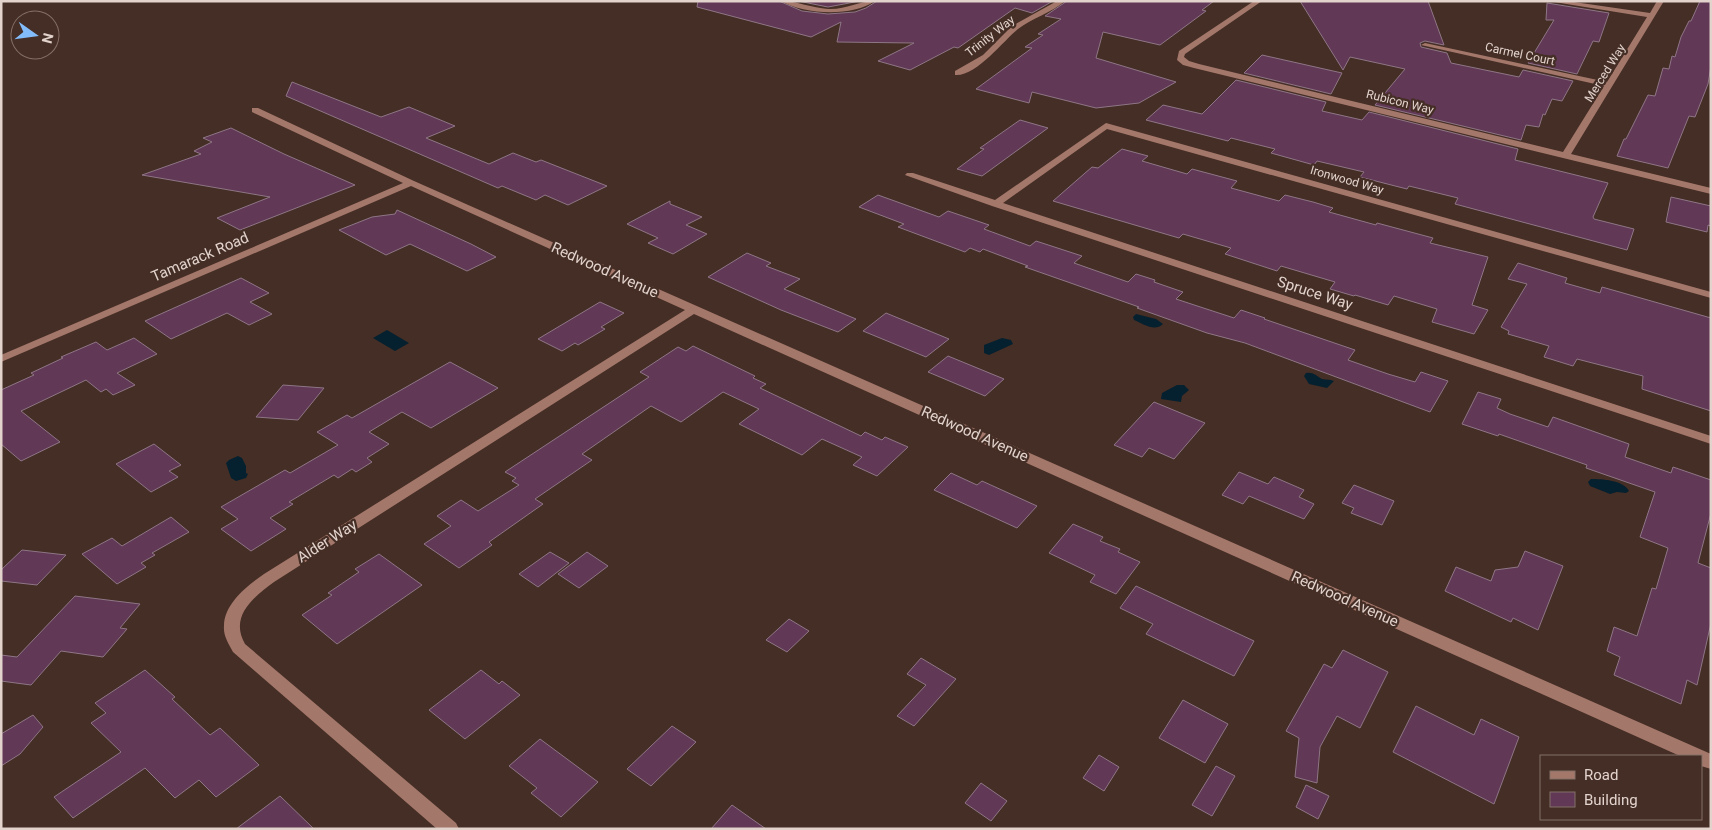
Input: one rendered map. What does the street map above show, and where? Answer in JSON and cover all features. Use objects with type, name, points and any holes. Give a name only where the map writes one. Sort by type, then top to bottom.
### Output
[{"type":"street","points":[[784,1],[820,11],[833,12],[856,9],[872,1]]},
{"type":"street","name":"Trinity Way","points":[[958,73],[986,57],[1015,28],[1062,1]]},
{"type":"street","name":"Rubicon Way","points":[[1258,1],[1182,53],[1180,58],[1186,63],[1711,191]]},
{"type":"street","points":[[1551,1],[1654,16]]},
{"type":"street","name":"Merced Way","points":[[1566,155],[1654,16],[1661,1]]},
{"type":"street","name":"Carmel Court","points":[[1425,45],[1610,85]]},
{"type":"street","name":"Redwood Avenue","points":[[254,110],[411,183],[1695,755]]},
{"type":"street","name":"Ironwood Way","points":[[995,204],[1106,126],[1711,295]]},
{"type":"street","name":"Spruce Way","points":[[910,175],[1711,440]]},
{"type":"street","name":"Tamarack Road","points":[[1,359],[411,183]]},
{"type":"street","name":"Alder Way","points":[[450,829],[239,648],[233,640],[231,631],[234,613],[247,596],[270,578],[694,309]]},
{"type":"water","points":[[1136,314],[1156,319],[1163,324],[1156,327],[1145,325],[1134,320],[1133,317]]},
{"type":"water","points":[[387,330],[409,343],[395,351],[373,338]]},
{"type":"water","points":[[1002,338],[1011,340],[1013,344],[989,355],[984,353],[984,345]]},
{"type":"water","points":[[1306,373],[1334,381],[1327,388],[1309,384],[1304,376]]},
{"type":"water","points":[[1177,385],[1184,385],[1189,390],[1182,396],[1181,402],[1161,399],[1162,393]]},
{"type":"water","points":[[238,456],[242,458],[246,466],[246,473],[248,474],[246,478],[236,481],[231,478],[226,463]]},
{"type":"water","points":[[1591,479],[1617,482],[1629,491],[1626,493],[1617,492],[1610,494],[1590,486],[1588,482]]},
{"type":"building","points":[[698,1],[779,1],[802,11],[828,14],[855,12],[877,1],[1053,1],[1032,13],[1015,8],[958,48],[954,47],[910,70],[878,61],[914,43],[837,42],[841,22],[811,37],[697,7]]},
{"type":"building","points":[[798,1],[860,1],[828,7]]},
{"type":"building","points":[[1067,1],[1214,1],[1202,10],[1206,11],[1160,45],[1103,32],[1096,58],[1176,82],[1139,103],[1096,108],[1032,92],[1029,103],[976,89],[1032,48],[1025,47],[1043,35],[1038,34],[1061,19],[1045,16]]},
{"type":"building","points":[[1300,1],[1428,1],[1444,45],[1425,41],[1420,43],[1421,47],[1447,53],[1451,63],[1519,77],[1523,70],[1573,81],[1562,101],[1552,99],[1545,115],[1543,114],[1539,127],[1526,125],[1521,140],[1375,105],[1405,69],[1350,57],[1343,70]]},
{"type":"building","points":[[1700,1],[1711,1],[1711,66],[1708,84],[1695,117],[1689,116],[1668,168],[1617,156],[1648,95],[1655,96],[1663,68],[1669,69],[1672,56],[1675,57],[1681,37]]},
{"type":"building","points":[[1547,3],[1609,13],[1599,42],[1593,41],[1577,74],[1528,63],[1554,20],[1546,20]]},
{"type":"building","points":[[1262,55],[1342,73],[1331,94],[1244,73]]},
{"type":"building","points":[[1236,80],[1326,102],[1322,111],[1362,120],[1369,112],[1518,149],[1515,160],[1608,183],[1593,217],[1594,219],[1634,229],[1627,250],[1455,204],[1458,198],[1409,186],[1407,189],[1360,177],[1364,172],[1317,161],[1314,165],[1271,153],[1275,149],[1231,138],[1228,141],[1146,120],[1163,105],[1202,114]]},
{"type":"building","points":[[292,82],[381,117],[409,107],[455,126],[426,138],[489,164],[513,153],[536,162],[541,160],[607,186],[568,205],[545,195],[536,200],[502,186],[498,188],[286,96]]},
{"type":"building","points":[[1020,120],[1048,128],[982,176],[957,169],[984,149],[980,148]]},
{"type":"building","points":[[231,128],[355,185],[240,230],[217,218],[270,197],[142,175],[201,154],[194,151],[212,142],[203,138]]},
{"type":"building","points":[[1122,149],[1148,156],[1142,161],[1187,174],[1192,169],[1237,181],[1231,188],[1279,201],[1285,195],[1313,202],[1333,208],[1329,212],[1433,238],[1430,243],[1488,257],[1472,305],[1488,310],[1474,334],[1432,322],[1437,309],[1394,296],[1388,305],[1354,296],[1330,289],[1335,282],[1281,266],[1277,271],[1225,254],[1231,248],[1183,234],[1179,238],[1053,201],[1092,167],[1098,168]]},
{"type":"building","points":[[878,195],[939,217],[948,211],[989,225],[984,229],[1030,246],[1036,241],[1082,256],[1074,263],[1128,282],[1136,274],[1155,280],[1154,282],[1183,292],[1176,299],[1234,318],[1241,310],[1265,318],[1355,350],[1348,360],[1388,374],[1415,382],[1421,372],[1448,381],[1430,412],[1245,343],[1207,333],[1137,308],[1139,307],[1025,267],[1028,266],[983,249],[980,252],[970,248],[965,252],[898,227],[904,224],[859,207]]},
{"type":"building","points":[[1671,197],[1711,206],[1711,226],[1708,225],[1707,232],[1666,222]]},
{"type":"building","points":[[670,201],[670,204],[702,217],[686,225],[707,234],[673,254],[648,243],[658,238],[627,224]]},
{"type":"building","points":[[397,210],[496,257],[467,271],[410,244],[386,255],[339,230],[372,217],[395,214]]},
{"type":"building","points":[[747,253],[771,263],[766,266],[800,279],[784,289],[856,319],[838,332],[781,310],[708,277]]},
{"type":"building","points":[[1518,263],[1567,278],[1565,283],[1600,293],[1602,287],[1711,318],[1711,411],[1642,389],[1643,376],[1577,359],[1573,366],[1544,357],[1549,346],[1508,334],[1509,331],[1501,327],[1527,284],[1508,279]]},
{"type":"building","points":[[241,278],[269,293],[250,302],[272,314],[249,325],[227,313],[171,339],[145,321]]},
{"type":"building","points":[[600,302],[624,313],[601,327],[605,329],[578,345],[575,343],[562,351],[538,339]]},
{"type":"building","points":[[886,313],[949,339],[926,357],[863,331]]},
{"type":"building","points":[[134,338],[157,354],[117,373],[135,385],[113,395],[106,389],[101,392],[86,380],[21,411],[60,442],[21,461],[1,444],[1,390],[34,375],[31,373],[63,358],[61,357],[96,342],[107,350]]},
{"type":"building","points":[[693,346],[755,376],[753,378],[766,384],[760,388],[861,436],[865,432],[882,440],[885,437],[908,447],[877,476],[853,465],[862,457],[822,439],[802,455],[739,424],[759,409],[723,392],[681,422],[651,406],[582,454],[592,460],[535,499],[543,504],[489,542],[492,545],[459,568],[424,544],[451,526],[437,516],[461,500],[478,511],[519,485],[512,481],[516,478],[505,472],[649,377],[640,372],[678,347],[686,351]]},
{"type":"building","points":[[948,356],[1004,379],[985,396],[928,372]]},
{"type":"building","points":[[450,362],[498,388],[431,428],[402,412],[369,432],[389,444],[367,458],[372,462],[356,472],[352,469],[338,478],[334,475],[289,502],[293,504],[270,518],[286,529],[251,551],[221,529],[238,519],[221,507],[285,470],[290,473],[338,445],[317,432],[347,415],[352,418]]},
{"type":"building","points":[[283,385],[324,388],[298,420],[256,417]]},
{"type":"building","points":[[1478,392],[1501,399],[1497,408],[1510,414],[1548,427],[1553,417],[1629,444],[1625,457],[1671,473],[1673,467],[1711,480],[1711,513],[1698,563],[1711,568],[1711,623],[1697,685],[1687,680],[1681,704],[1614,675],[1620,657],[1607,651],[1614,627],[1637,636],[1652,588],[1656,589],[1668,548],[1640,537],[1655,492],[1586,468],[1587,465],[1499,434],[1498,436],[1462,424]]},
{"type":"building","points":[[1154,402],[1205,423],[1174,459],[1149,448],[1142,457],[1114,445]]},
{"type":"building","points":[[154,444],[181,465],[169,471],[178,477],[151,492],[116,464]]},
{"type":"building","points":[[1239,472],[1268,484],[1274,477],[1304,490],[1299,497],[1314,504],[1304,519],[1249,496],[1243,504],[1222,495]]},
{"type":"building","points":[[951,473],[977,485],[982,481],[1037,506],[1017,528],[934,490]]},
{"type":"building","points":[[1354,485],[1394,501],[1382,525],[1351,513],[1354,508],[1342,503]]},
{"type":"building","points":[[171,517],[189,532],[152,553],[155,555],[141,563],[146,567],[117,584],[82,554],[112,538],[122,546]]},
{"type":"building","points":[[1073,524],[1103,537],[1100,541],[1120,549],[1118,552],[1140,562],[1116,594],[1090,582],[1095,575],[1049,553]]},
{"type":"building","points":[[22,550],[66,555],[37,585],[1,581],[1,570]]},
{"type":"building","points":[[1525,551],[1563,566],[1538,630],[1513,618],[1511,622],[1445,591],[1456,567],[1491,581],[1495,570],[1518,567]]},
{"type":"building","points":[[550,552],[569,563],[538,587],[519,574]]},
{"type":"building","points":[[587,552],[608,566],[579,588],[558,574]]},
{"type":"building","points":[[379,554],[422,585],[337,644],[302,615],[332,595],[328,593],[359,572],[355,569]]},
{"type":"building","points":[[1136,586],[1254,641],[1234,676],[1146,634],[1153,624],[1120,608]]},
{"type":"building","points":[[75,596],[140,604],[120,628],[127,629],[103,657],[61,651],[31,685],[1,681],[1,655],[17,657]]},
{"type":"building","points":[[789,619],[809,631],[787,652],[766,640]]},
{"type":"building","points":[[1343,650],[1388,672],[1360,728],[1337,716],[1320,747],[1317,783],[1295,777],[1299,738],[1286,731],[1324,664],[1332,668]]},
{"type":"building","points":[[921,658],[956,679],[914,726],[897,716],[926,685],[907,674]]},
{"type":"building","points":[[145,670],[175,697],[172,699],[210,735],[220,728],[259,765],[216,797],[199,780],[175,798],[145,768],[73,818],[54,797],[121,752],[91,723],[106,713],[95,703]]},
{"type":"building","points":[[481,670],[499,684],[502,681],[520,695],[465,739],[429,710]]},
{"type":"building","points":[[1183,700],[1228,724],[1205,763],[1159,738]]},
{"type":"building","points":[[1416,706],[1474,735],[1481,719],[1519,737],[1494,804],[1393,752]]},
{"type":"building","points":[[33,715],[43,727],[20,754],[1,766],[1,734]]},
{"type":"building","points":[[672,726],[696,742],[651,786],[627,769]]},
{"type":"building","points":[[540,739],[598,782],[561,817],[531,793],[537,788],[509,766]]},
{"type":"building","points":[[1099,755],[1119,767],[1104,791],[1083,778]]},
{"type":"building","points":[[1216,766],[1235,776],[1212,816],[1192,805]]},
{"type":"building","points":[[981,783],[1007,801],[991,821],[965,803]]},
{"type":"building","points":[[1306,785],[1329,796],[1318,819],[1296,807]]},
{"type":"building","points":[[280,796],[314,829],[236,829]]},
{"type":"building","points":[[732,805],[766,829],[711,829]]}]
